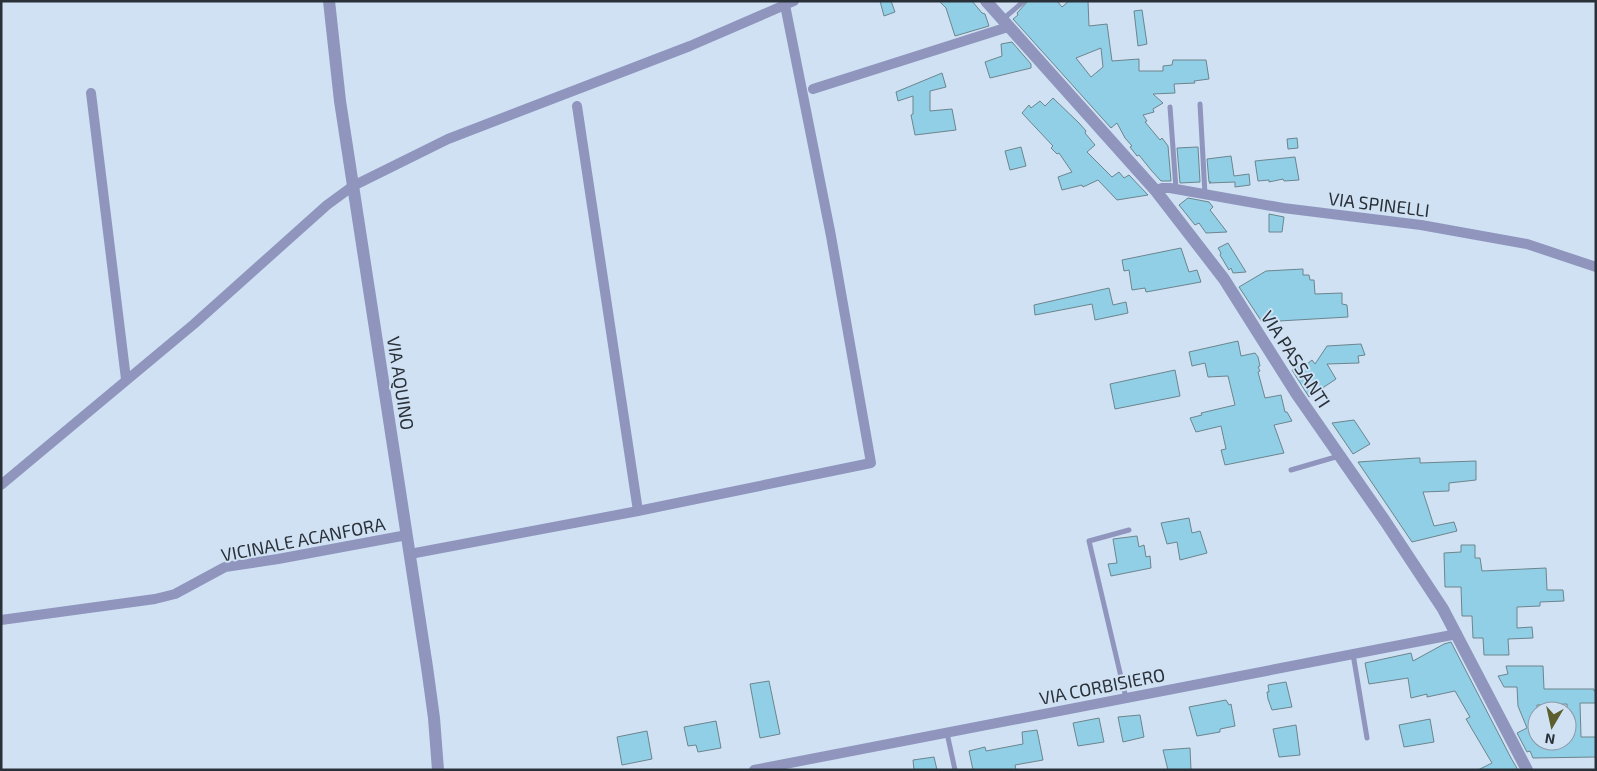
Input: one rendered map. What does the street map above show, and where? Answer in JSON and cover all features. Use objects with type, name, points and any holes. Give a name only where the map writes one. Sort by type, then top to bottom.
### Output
[{"type":"street","name":"VIA AQUINO","points":[[329,1],[340,101],[428,667],[438,770]]},
{"type":"street","name":"VIA PASSANTI","points":[[986,1],[1156,191],[1224,279],[1296,393],[1433,593],[1457,634],[1527,770]]},
{"type":"street","points":[[1,485],[194,324],[327,205],[353,186],[448,139],[690,46],[790,3],[871,462],[638,511],[410,554]]},
{"type":"street","points":[[813,89],[1005,24]]},
{"type":"street","points":[[91,92],[126,380]]},
{"type":"street","points":[[576,106],[638,511]]},
{"type":"street","name":"VIA SPINELLI","points":[[1156,191],[1162,188],[1176,189],[1283,208],[1421,226],[1527,244],[1596,267]]},
{"type":"street","name":"VICINALE ACANFORA","points":[[1,620],[155,599],[175,594],[225,567],[278,560],[408,535]]},
{"type":"street","name":"VIA CORBISIERO","points":[[754,770],[1457,634]]},
{"type":"lane","points":[[1005,24],[1024,1]]},
{"type":"lane","points":[[1200,104],[1205,194]]},
{"type":"lane","points":[[1170,107],[1176,189]]},
{"type":"lane","points":[[1291,470],[1340,456]]},
{"type":"lane","points":[[1126,698],[1089,540],[1129,530]]},
{"type":"lane","points":[[1353,654],[1367,738]]},
{"type":"lane","points":[[947,732],[956,770]]},
{"type":"building","points":[[880,1],[891,1],[895,12],[884,16]]},
{"type":"building","points":[[939,1],[972,1],[985,14],[989,26],[955,36],[946,8]]},
{"type":"building","points":[[1028,1],[1057,1],[1062,7],[1069,1],[1088,1],[1089,26],[1107,24],[1112,61],[1139,59],[1139,71],[1163,71],[1163,66],[1172,65],[1173,60],[1206,60],[1209,79],[1194,81],[1195,83],[1174,84],[1175,93],[1153,94],[1163,103],[1153,109],[1154,112],[1143,115],[1147,121],[1145,122],[1160,140],[1162,138],[1168,146],[1171,181],[1161,181],[1139,155],[1137,156],[1117,123],[1111,128],[1013,19],[1018,15],[1017,13]],"holes":[[[1101,48],[1103,67],[1091,77],[1076,58]]]},
{"type":"building","points":[[1142,10],[1147,44],[1138,46],[1134,11]]},
{"type":"building","points":[[1012,42],[1031,64],[1031,68],[990,78],[985,62],[1002,56],[1001,44]]},
{"type":"building","points":[[942,73],[946,87],[930,91],[930,111],[952,109],[956,130],[915,135],[911,115],[913,114],[913,96],[898,101],[896,92]]},
{"type":"building","points":[[1053,98],[1079,123],[1095,145],[1087,152],[1112,177],[1119,172],[1124,178],[1129,175],[1148,195],[1117,200],[1098,180],[1083,187],[1082,185],[1062,190],[1058,177],[1072,172],[1059,153],[1057,154],[1051,148],[1053,146],[1022,113],[1029,105],[1031,108],[1040,101],[1045,106]]},
{"type":"building","points":[[1297,138],[1298,148],[1288,149],[1287,139]]},
{"type":"building","points":[[1021,147],[1026,166],[1010,170],[1005,151]]},
{"type":"building","points":[[1198,147],[1200,182],[1180,183],[1177,148]]},
{"type":"building","points":[[1231,156],[1234,176],[1249,174],[1250,185],[1235,187],[1235,182],[1209,183],[1211,182],[1209,182],[1207,159]]},
{"type":"building","points":[[1295,157],[1299,180],[1258,181],[1255,161]]},
{"type":"building","points":[[1188,198],[1209,202],[1213,207],[1210,210],[1227,232],[1206,233],[1199,223],[1195,225],[1179,205]]},
{"type":"building","points":[[1269,214],[1284,217],[1282,232],[1269,232]]},
{"type":"building","points":[[1228,243],[1246,272],[1233,273],[1231,268],[1229,270],[1218,248]]},
{"type":"building","points":[[1181,248],[1189,272],[1197,270],[1201,282],[1146,292],[1145,288],[1132,290],[1129,270],[1124,271],[1122,260]]},
{"type":"building","points":[[1303,269],[1303,275],[1309,275],[1310,280],[1314,280],[1315,294],[1342,293],[1342,304],[1347,305],[1348,317],[1262,322],[1239,287],[1266,271]]},
{"type":"building","points":[[1109,288],[1113,305],[1126,302],[1128,313],[1095,320],[1092,304],[1035,315],[1034,305]]},
{"type":"building","points":[[1238,341],[1241,356],[1255,353],[1258,357],[1260,371],[1258,372],[1265,398],[1281,395],[1285,412],[1287,412],[1292,421],[1274,425],[1284,453],[1225,465],[1221,450],[1226,449],[1221,426],[1196,432],[1190,418],[1202,415],[1201,413],[1235,405],[1228,376],[1208,377],[1205,363],[1192,366],[1189,352]]},
{"type":"building","points":[[1361,344],[1365,355],[1358,356],[1359,363],[1327,364],[1336,379],[1309,397],[1292,370],[1304,361],[1307,364],[1312,360],[1315,364],[1327,346]]},
{"type":"building","points":[[1175,370],[1180,396],[1115,409],[1110,384]]},
{"type":"building","points":[[1354,420],[1370,444],[1353,454],[1332,423]]},
{"type":"building","points":[[1420,458],[1420,463],[1476,461],[1476,480],[1449,483],[1449,491],[1423,492],[1434,526],[1454,522],[1457,531],[1412,542],[1358,462]]},
{"type":"building","points":[[1189,518],[1192,533],[1200,531],[1207,553],[1180,560],[1177,542],[1167,544],[1161,523]]},
{"type":"building","points":[[1137,536],[1139,547],[1144,545],[1146,557],[1150,556],[1151,568],[1111,576],[1108,564],[1117,563],[1113,539]]},
{"type":"building","points":[[1461,545],[1475,545],[1475,558],[1480,558],[1482,571],[1546,568],[1547,590],[1563,590],[1564,601],[1540,602],[1540,606],[1517,607],[1517,628],[1532,627],[1533,638],[1508,639],[1509,655],[1484,655],[1483,638],[1473,638],[1472,616],[1462,616],[1461,587],[1445,587],[1444,553],[1461,552]]},
{"type":"building","points":[[1451,642],[1518,770],[1478,770],[1492,763],[1466,719],[1470,717],[1455,691],[1427,697],[1427,694],[1411,698],[1408,678],[1369,684],[1365,663],[1411,653],[1413,661]]},
{"type":"building","points":[[1506,666],[1543,666],[1544,689],[1594,689],[1596,691],[1596,703],[1580,703],[1581,737],[1596,737],[1596,757],[1533,758],[1530,751],[1577,751],[1577,701],[1527,701],[1527,728],[1518,706],[1517,687],[1504,687],[1498,676],[1508,674]]},
{"type":"building","points":[[769,681],[780,734],[760,738],[750,684]]},
{"type":"building","points":[[1286,682],[1292,707],[1272,710],[1268,699],[1268,685]]},
{"type":"building","points":[[1226,700],[1229,705],[1231,704],[1235,726],[1220,729],[1220,732],[1197,736],[1189,707]]},
{"type":"building","points":[[1140,715],[1144,737],[1123,742],[1118,717]]},
{"type":"building","points":[[1099,718],[1104,742],[1078,746],[1073,723]]},
{"type":"building","points":[[1430,719],[1434,742],[1404,747],[1399,725]]},
{"type":"building","points":[[716,721],[721,748],[698,752],[696,745],[688,746],[684,727]]},
{"type":"building","points":[[1296,725],[1300,755],[1279,757],[1273,729]]},
{"type":"building","points":[[1527,728],[1527,751],[1530,751],[1527,752],[1517,733]]},
{"type":"building","points":[[1037,730],[1043,760],[1015,765],[1016,770],[973,770],[969,751],[985,747],[986,751],[1023,744],[1022,732]]},
{"type":"building","points":[[647,731],[652,759],[622,765],[617,737]]},
{"type":"building","points":[[1190,748],[1191,770],[1168,770],[1163,750]]},
{"type":"building","points":[[934,757],[937,770],[914,770],[913,760]]}]
